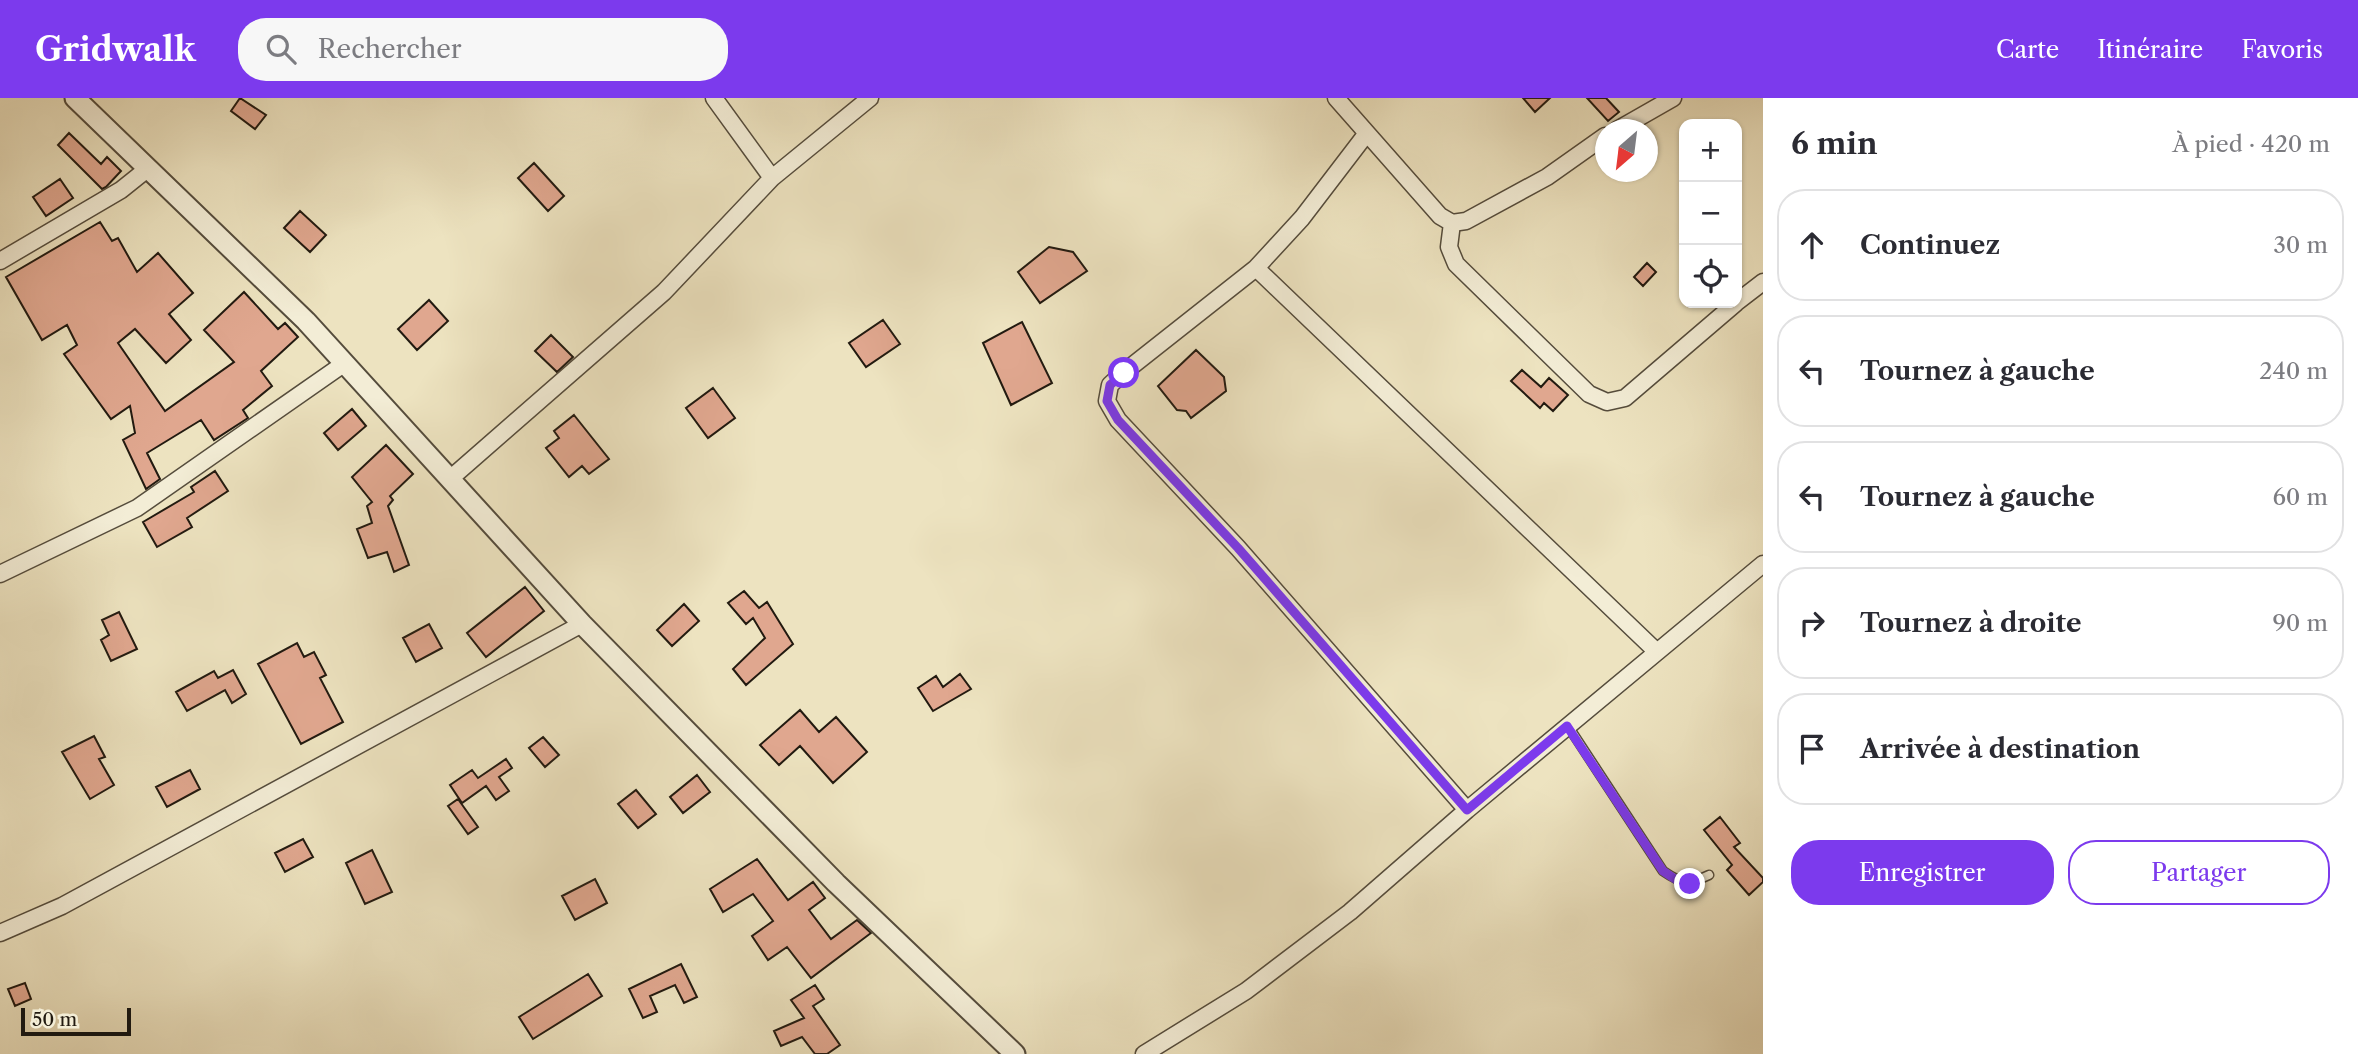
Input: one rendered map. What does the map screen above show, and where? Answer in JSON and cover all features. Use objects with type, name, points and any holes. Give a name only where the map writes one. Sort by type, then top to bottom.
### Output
[{"type":"street","points":[[75,98],[146,170],[306,321],[582,624],[836,883],[1015,1054]]},
{"type":"street","points":[[714,98],[772,178]]},
{"type":"street","points":[[451,478],[663,292],[772,178],[870,98]]},
{"type":"street","points":[[1336,98],[1440,216],[1452,223],[1466,221],[1547,177],[1595,143]]},
{"type":"street","points":[[1636,119],[1673,98]]},
{"type":"street","points":[[1367,133],[1302,218],[1256,268],[1223,298],[1110,385],[1107,401],[1118,420],[1238,548],[1467,810]]},
{"type":"street","points":[[0,261],[121,190],[146,170]]},
{"type":"street","points":[[1452,223],[1449,247],[1455,264],[1589,394],[1606,402],[1625,398],[1729,308]]},
{"type":"street","points":[[1256,268],[1657,652]]},
{"type":"street","points":[[1742,298],[1763,282]]},
{"type":"street","points":[[0,574],[137,508],[345,363]]},
{"type":"street","points":[[1144,1054],[1246,991],[1350,912],[1467,810],[1763,564]]},
{"type":"street","points":[[0,933],[62,906],[582,624]]},
{"type":"lane","points":[[1567,726],[1663,871],[1681,883],[1690,884],[1709,875]]},
{"type":"building","points":[[240,98],[266,115],[255,129],[231,111]]},
{"type":"building","points":[[1523,98],[1550,98],[1535,112]]},
{"type":"building","points":[[1587,98],[1606,98],[1619,112],[1606,119]]},
{"type":"building","points":[[69,133],[101,164],[107,157],[121,171],[106,187],[102,189],[58,145]]},
{"type":"building","points":[[534,163],[564,196],[548,211],[518,178]]},
{"type":"building","points":[[60,179],[73,198],[46,216],[33,197]]},
{"type":"building","points":[[300,211],[326,235],[310,252],[284,228]]},
{"type":"building","points":[[100,222],[112,241],[118,238],[137,272],[158,253],[193,293],[169,314],[191,340],[166,363],[135,329],[118,343],[165,411],[234,362],[204,330],[244,292],[278,329],[285,323],[298,337],[261,371],[272,386],[243,410],[248,418],[214,440],[201,420],[147,453],[160,479],[146,489],[123,440],[135,433],[130,406],[111,419],[64,354],[77,345],[67,325],[42,340],[6,277]]},
{"type":"building","points":[[1049,247],[1073,252],[1087,271],[1040,303],[1018,272]]},
{"type":"building","points":[[1647,263],[1656,272],[1643,286],[1634,277]]},
{"type":"building","points":[[429,300],[448,321],[417,350],[398,329]]},
{"type":"building","points":[[883,320],[900,344],[866,367],[849,343]]},
{"type":"building","points":[[1022,322],[1052,383],[1011,405],[983,343]]},
{"type":"building","points":[[551,335],[573,357],[557,372],[535,351]]},
{"type":"building","points":[[1196,350],[1224,377],[1226,391],[1191,418],[1186,411],[1177,410],[1158,386]]},
{"type":"building","points":[[1522,370],[1541,387],[1549,378],[1568,395],[1553,411],[1544,403],[1540,408],[1511,381]]},
{"type":"building","points":[[713,388],[735,418],[708,438],[686,408]]},
{"type":"building","points":[[352,409],[366,426],[338,450],[324,433]]},
{"type":"building","points":[[574,415],[609,459],[589,474],[582,466],[569,477],[546,448],[559,438],[554,431]]},
{"type":"building","points":[[386,445],[413,474],[390,496],[393,500],[388,506],[409,565],[394,572],[387,552],[368,558],[357,529],[372,523],[367,506],[372,502],[352,477]]},
{"type":"building","points":[[215,471],[228,491],[187,518],[192,527],[157,547],[143,522],[194,492],[191,487]]},
{"type":"building","points":[[525,587],[544,611],[486,657],[467,633]]},
{"type":"building","points":[[744,591],[759,608],[767,602],[793,644],[746,685],[733,669],[765,638],[753,618],[746,624],[728,603]]},
{"type":"building","points":[[684,604],[699,621],[672,646],[657,630]]},
{"type":"building","points":[[119,612],[137,649],[111,661],[101,640],[109,635],[102,620]]},
{"type":"building","points":[[429,624],[442,648],[416,662],[403,638]]},
{"type":"building","points":[[297,643],[304,657],[314,652],[326,675],[320,678],[343,722],[301,744],[258,664]]},
{"type":"building","points":[[233,670],[246,694],[232,703],[225,690],[187,711],[176,692],[214,671],[218,678]]},
{"type":"building","points":[[960,674],[971,689],[933,711],[918,688],[936,676],[943,687]]},
{"type":"building","points":[[800,710],[819,732],[836,717],[867,752],[833,783],[800,746],[779,765],[760,745]]},
{"type":"building","points":[[94,736],[105,757],[99,759],[114,785],[90,799],[62,752]]},
{"type":"building","points":[[543,737],[559,755],[545,767],[529,748]]},
{"type":"building","points":[[506,759],[512,768],[499,777],[509,791],[496,800],[486,786],[462,803],[450,785],[472,770],[478,778]]},
{"type":"building","points":[[190,770],[200,789],[167,807],[156,787]]},
{"type":"building","points":[[697,775],[710,792],[683,813],[670,797]]},
{"type":"building","points":[[636,790],[656,814],[638,828],[618,804]]},
{"type":"building","points":[[458,799],[478,827],[468,834],[448,806]]},
{"type":"building","points":[[1720,817],[1740,843],[1734,847],[1763,878],[1763,882],[1749,895],[1727,870],[1732,865],[1704,830]]},
{"type":"building","points":[[303,839],[313,857],[285,872],[275,853]]},
{"type":"building","points":[[372,850],[392,892],[365,904],[346,863]]},
{"type":"building","points":[[757,859],[788,900],[813,882],[825,898],[809,910],[831,939],[857,920],[871,933],[811,978],[787,947],[768,960],[752,936],[773,921],[753,894],[723,912],[710,889]]},
{"type":"building","points":[[595,879],[607,903],[575,920],[562,896]]},
{"type":"building","points":[[681,964],[697,997],[684,1003],[675,985],[650,996],[657,1012],[643,1018],[629,989]]},
{"type":"building","points":[[588,974],[602,996],[533,1039],[519,1017]]},
{"type":"building","points":[[25,983],[31,999],[15,1006],[8,989]]},
{"type":"building","points":[[815,985],[824,999],[813,1006],[840,1045],[827,1054],[815,1054],[802,1037],[781,1046],[774,1031],[804,1018],[791,1000]]},
{"type":"route","points":[[1124,373],[1110,385],[1107,401],[1118,420],[1238,548],[1467,810],[1567,726],[1663,871],[1681,883],[1690,884]]}]
